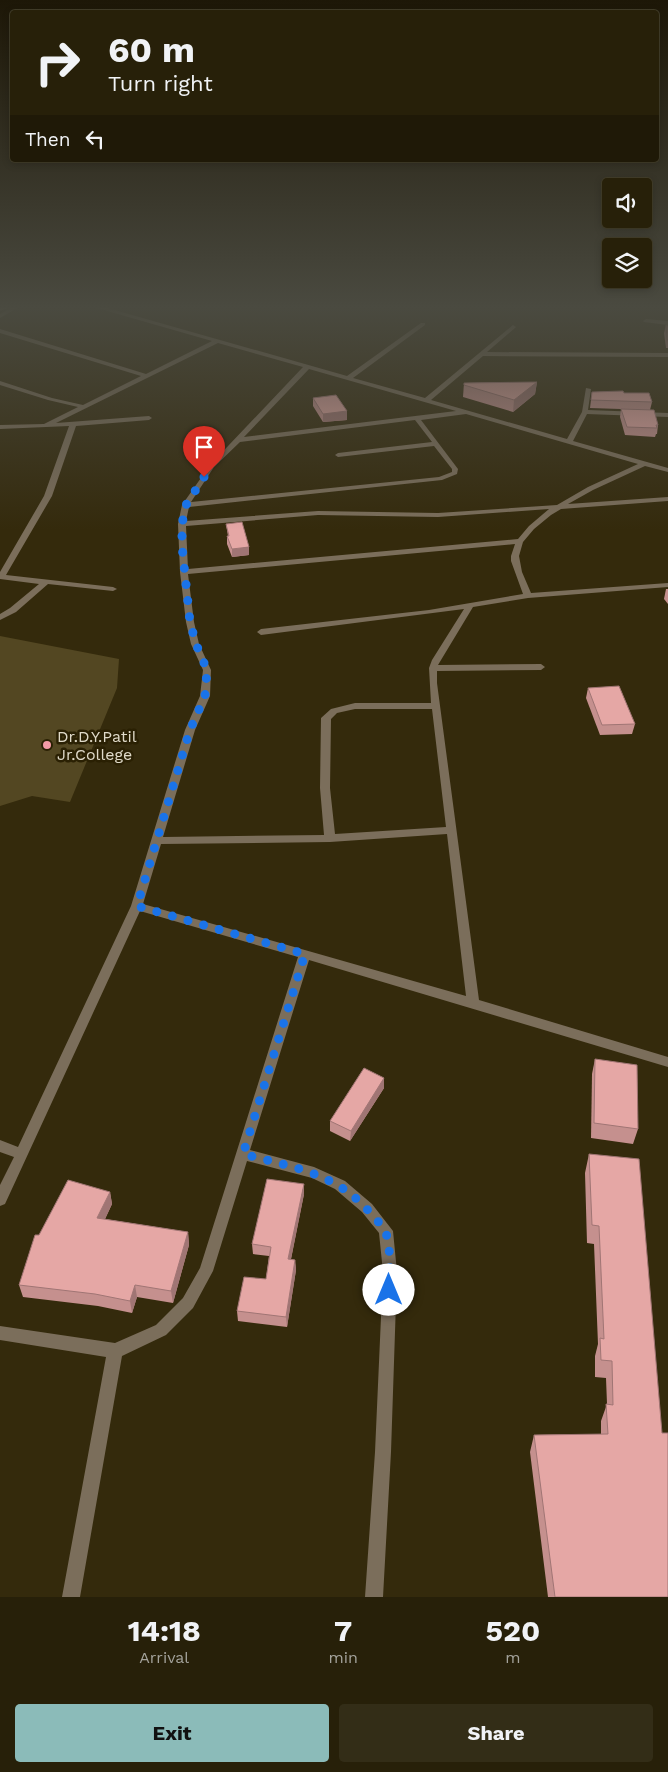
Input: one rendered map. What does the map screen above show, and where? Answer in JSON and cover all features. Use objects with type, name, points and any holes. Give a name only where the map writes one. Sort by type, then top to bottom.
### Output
[{"type":"street","points":[[45,426],[136,382]]},
{"type":"street","points":[[0,1200],[137,906],[190,730],[205,696],[207,670],[196,644],[190,622],[184,572],[182,524],[186,505],[212,466],[293,382]]},
{"type":"street","points":[[362,382],[668,470]]},
{"type":"street","points":[[427,400],[449,382]]},
{"type":"street","points":[[0,383],[50,399],[84,407]]},
{"type":"street","points":[[569,440],[585,412],[588,389]]},
{"type":"street","points":[[238,440],[468,412]]},
{"type":"street","points":[[585,412],[668,415]]},
{"type":"street","points":[[0,427],[45,426],[149,418]]},
{"type":"street","points":[[186,505],[450,477],[455,473],[455,469],[417,418]]},
{"type":"street","points":[[72,424],[48,496],[0,577],[113,590]]},
{"type":"street","points":[[338,455],[435,444]]},
{"type":"street","points":[[528,596],[516,569],[515,557],[519,541],[547,514],[597,486],[645,463]]},
{"type":"street","points":[[182,524],[318,513],[438,515],[668,499]]},
{"type":"street","points":[[184,572],[519,541]]},
{"type":"street","points":[[0,618],[14,610],[45,583]]},
{"type":"street","points":[[261,632],[470,606],[528,596],[668,585]]},
{"type":"street","points":[[470,606],[436,660],[433,668],[473,1003]]},
{"type":"street","points":[[433,668],[541,667]]},
{"type":"street","points":[[330,838],[325,788],[326,718],[334,711],[355,706],[437,706]]},
{"type":"street","points":[[157,841],[330,838],[451,830]]},
{"type":"street","points":[[137,906],[473,1003],[668,1062]]},
{"type":"street","points":[[0,1333],[115,1351],[161,1330],[188,1303],[206,1271],[305,954]]},
{"type":"street","points":[[0,1146],[20,1154]]},
{"type":"street","points":[[243,1154],[314,1173],[340,1185],[367,1208],[386,1231],[390,1272],[384,1452],[374,1597]]},
{"type":"street","points":[[71,1597],[115,1351]]},
{"type":"shaded area","name":"Dr.D.Y.Patil Jr.College","points":[[0,636],[119,659],[117,688],[70,802],[32,796],[0,806]]},
{"type":"building","points":[[537,382],[514,400],[464,385],[464,383]]},
{"type":"building","points":[[623,391],[624,393],[649,393],[652,402],[591,400],[592,392]]},
{"type":"building","points":[[336,395],[347,411],[323,414],[313,398]]},
{"type":"building","points":[[621,409],[654,410],[657,428],[627,427]]},
{"type":"building","points":[[242,522],[249,547],[232,549],[227,536],[229,536],[226,524]]},
{"type":"building","points":[[619,686],[635,724],[602,725],[588,688]]},
{"type":"building","points":[[595,1059],[637,1065],[638,1129],[594,1123]]},
{"type":"building","points":[[364,1068],[384,1078],[351,1131],[330,1121]]},
{"type":"building","points":[[589,1154],[639,1159],[662,1433],[668,1433],[668,1597],[555,1597],[534,1435],[608,1434],[606,1404],[613,1405],[612,1361],[601,1360],[600,1338],[604,1339],[599,1226],[592,1225]]},
{"type":"building","points":[[267,1179],[304,1184],[288,1259],[295,1260],[286,1317],[237,1311],[244,1277],[266,1279],[271,1247],[252,1244]]},
{"type":"building","points":[[68,1180],[110,1192],[97,1218],[188,1232],[171,1291],[135,1285],[130,1301],[95,1294],[19,1285],[35,1235],[39,1235]]},
{"type":"place","name":"Dr.D.Y.Patil Jr.College","points":[[47,745]]},
{"type":"route","points":[[204,477],[186,505],[182,524],[182,546],[190,622],[196,644],[207,670],[205,696],[190,730],[137,906],[305,954],[243,1154],[314,1173],[340,1185],[367,1208],[386,1231],[390,1272],[389,1290]]}]
